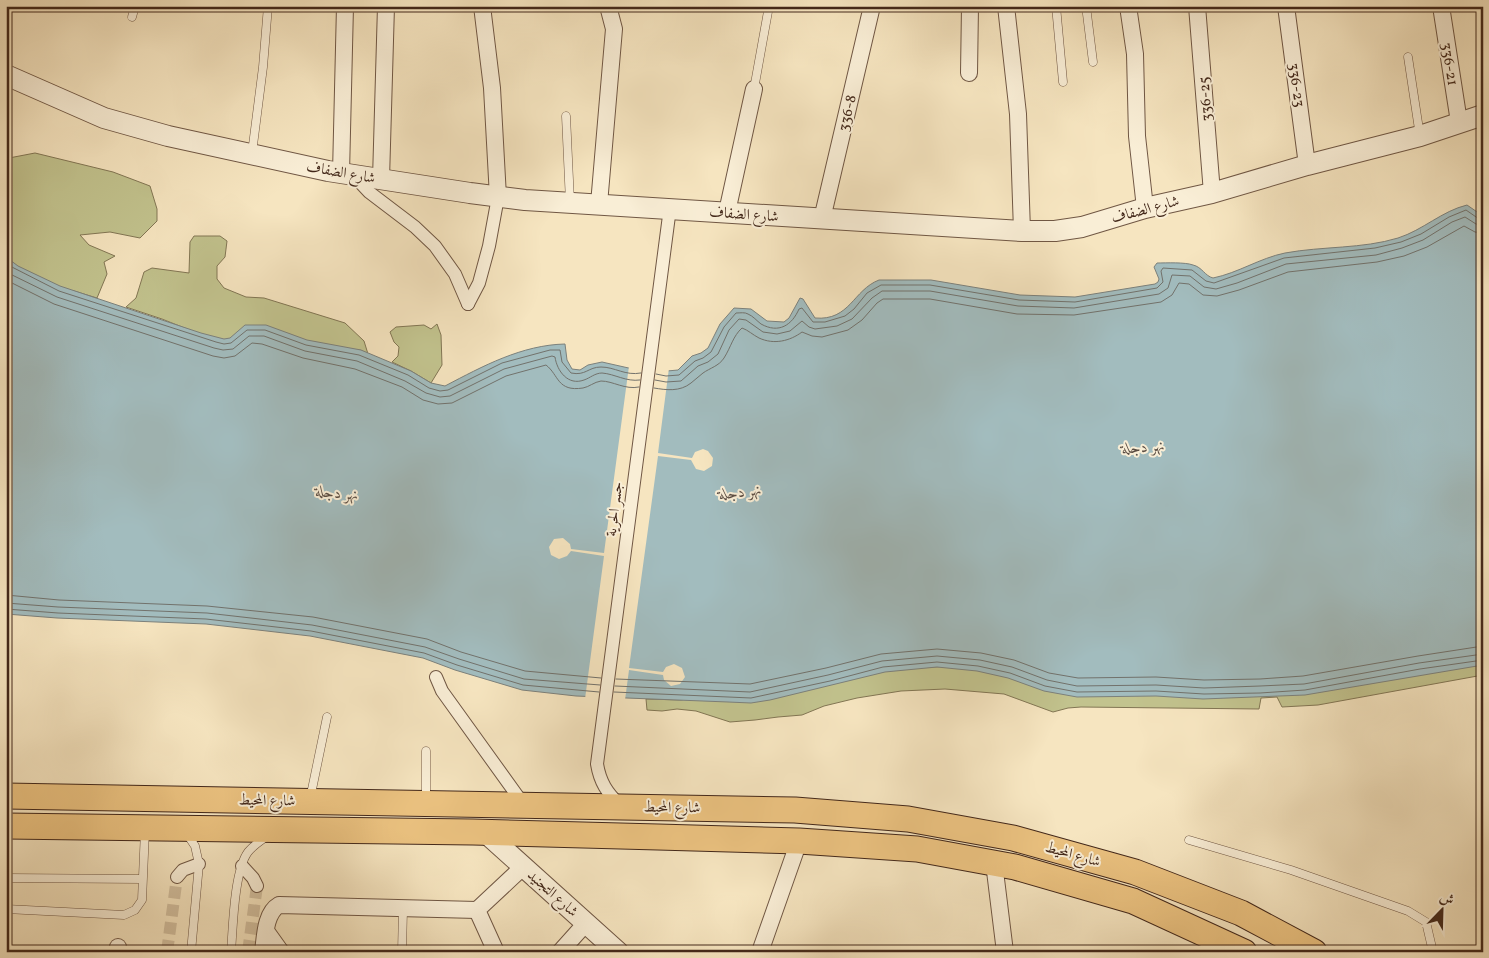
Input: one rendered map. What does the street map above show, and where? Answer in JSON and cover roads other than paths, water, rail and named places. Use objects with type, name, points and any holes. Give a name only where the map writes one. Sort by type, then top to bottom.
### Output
[{"type":"main road","name":"شارع المحيط","points":[[6,796],[795,810],[908,819],[1013,838],[1115,866],[1241,913],[1314,952]]},
{"type":"main road","points":[[619,836],[624,831],[626,824],[621,806]]},
{"type":"main road","points":[[657,807],[650,821],[652,830],[658,837]]},
{"type":"main road","name":"شارع المحيط","points":[[6,826],[619,836],[799,841],[917,849],[1015,867],[1137,903],[1244,952]]},
{"type":"main road","points":[[1106,894],[1116,884],[1115,866]]},
{"type":"main road","points":[[1137,903],[1134,895],[1135,886],[1145,876]]},
{"type":"street","points":[[345,6],[347,174],[415,227],[435,246],[455,274],[468,304],[479,283],[490,246],[498,196],[492,88],[482,6]]},
{"type":"street","points":[[381,179],[386,6]]},
{"type":"street","points":[[600,204],[614,28],[608,6]]},
{"type":"street","name":"336-8","points":[[822,219],[872,6]]},
{"type":"street","points":[[969,73],[970,6]]},
{"type":"street","points":[[1006,6],[1018,114],[1022,231]]},
{"type":"street","points":[[1128,6],[1136,54],[1137,136],[1145,208]]},
{"type":"street","name":"336-25","points":[[1197,6],[1212,193]]},
{"type":"street","name":"336-23","points":[[1286,6],[1307,165]]},
{"type":"street","name":"336-21","points":[[1441,6],[1459,122]]},
{"type":"street","name":"شارع الضفاف","points":[[6,75],[104,118],[160,134],[347,174],[498,196],[1022,231],[1055,231],[1082,227],[1145,208],[1212,193],[1307,165],[1420,136],[1483,115]]},
{"type":"street","points":[[727,212],[754,89]]},
{"type":"street","name":"جسر الحرية","points":[[621,806],[606,790],[598,774],[596,764],[670,208]]},
{"type":"street","points":[[436,677],[442,691],[524,805]]},
{"type":"street","name":"شارع التجنيد","points":[[487,834],[618,952]]},
{"type":"street","points":[[760,952],[799,841]]},
{"type":"street","points":[[994,863],[1005,952]]},
{"type":"street","points":[[177,877],[183,870],[199,864]]},
{"type":"street","points":[[242,866],[253,878],[257,886]]},
{"type":"street","points":[[263,952],[271,911],[279,905],[477,910],[524,866]]},
{"type":"street","points":[[477,910],[496,952]]},
{"type":"street","points":[[560,952],[586,923]]},
{"type":"street","points":[[266,931],[281,952]]},
{"type":"lane","points":[[132,17],[135,6]]},
{"type":"lane","points":[[252,155],[263,67],[268,6]]},
{"type":"lane","points":[[754,89],[770,6]]},
{"type":"lane","points":[[1056,6],[1063,82]]},
{"type":"lane","points":[[1086,6],[1093,62]]},
{"type":"lane","points":[[1408,57],[1420,136]]},
{"type":"lane","points":[[566,116],[570,202]]},
{"type":"lane","points":[[309,801],[327,717]]},
{"type":"lane","points":[[426,751],[426,803]]},
{"type":"lane","points":[[6,909],[124,915],[136,910],[142,900],[145,828]]},
{"type":"lane","points":[[183,828],[195,846],[199,864],[191,952]]},
{"type":"lane","points":[[231,952],[242,866],[249,852],[277,830]]},
{"type":"lane","points":[[1189,840],[1290,870],[1408,911],[1426,922],[1433,952]]},
{"type":"lane","points":[[6,878],[142,880]]},
{"type":"lane","points":[[402,952],[403,909]]},
{"type":"water","name":"نهر دجلة","points":[[1467,205],[1483,216],[1483,665],[1305,695],[1203,699],[1156,696],[1077,697],[1044,691],[1008,678],[977,671],[937,667],[885,672],[751,703],[576,696],[522,690],[455,670],[423,658],[310,636],[206,624],[6,614],[6,257],[18,266],[60,286],[201,333],[224,339],[230,338],[245,325],[266,325],[307,340],[361,350],[411,371],[431,383],[445,386],[488,364],[518,352],[549,345],[565,344],[567,360],[572,369],[580,370],[588,365],[602,362],[633,369],[678,370],[692,356],[708,348],[720,324],[734,308],[751,309],[767,321],[784,322],[789,318],[800,298],[803,299],[815,318],[827,318],[844,310],[870,285],[879,280],[931,280],[1020,295],[1075,297],[1155,284],[1159,279],[1154,267],[1157,263],[1190,264],[1213,278],[1285,253],[1384,242],[1407,235],[1449,212]]},
{"type":"tunnel","points":[[167,952],[177,877]]},
{"type":"tunnel","points":[[248,952],[257,886]]}]
